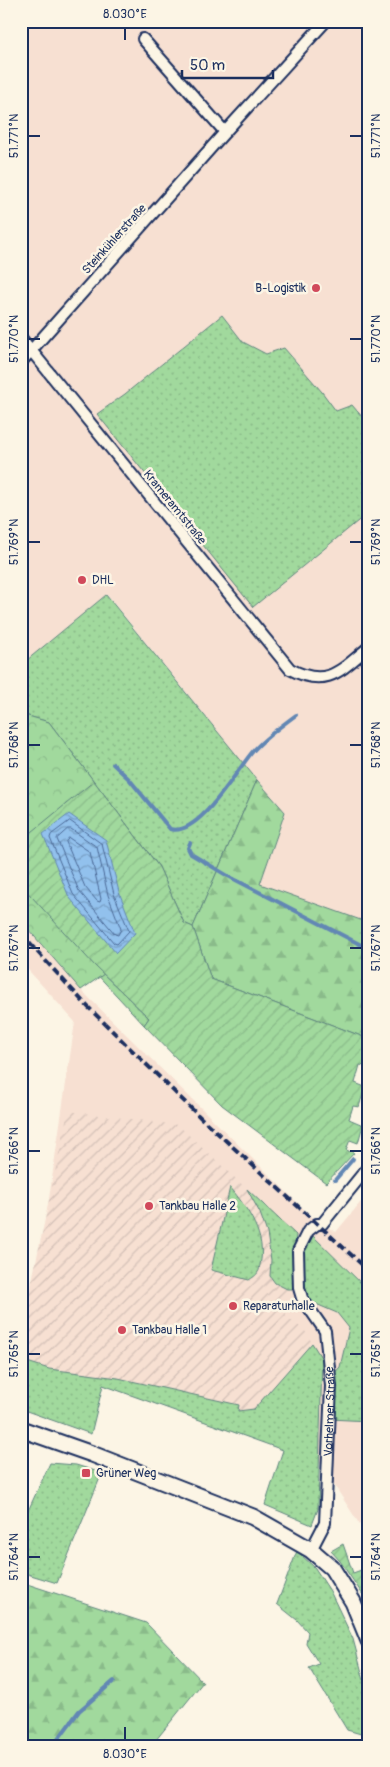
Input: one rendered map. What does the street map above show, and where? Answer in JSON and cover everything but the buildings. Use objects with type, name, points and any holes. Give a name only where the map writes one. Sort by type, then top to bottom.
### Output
[{"type":"street","name":"Steinkühlerstraße","points":[[21,362],[326,21]]},
{"type":"street","points":[[143,39],[225,132]]},
{"type":"street","points":[[21,338],[32,350]]},
{"type":"street","name":"Krameramtstraße","points":[[32,350],[290,669],[303,676],[316,678],[328,676],[341,670],[369,647]]},
{"type":"street","name":"Vorhelmer Straße","points":[[311,1550],[324,1524],[331,1386],[325,1331],[302,1298],[299,1288],[298,1251],[308,1231],[317,1224],[322,1224],[369,1166]]},
{"type":"street","points":[[21,1429],[92,1454],[253,1517],[311,1550],[332,1568],[353,1602],[369,1641]]},
{"type":"shaded area","points":[[21,21],[369,21],[369,923],[260,884],[285,812],[107,595],[21,665]]},
{"type":"shaded area","points":[[21,921],[81,990],[315,1220],[336,1232],[369,1192],[369,1539],[320,1463],[103,1385],[41,1253],[75,1022],[21,962]]},
{"type":"shaded area","points":[[68,1111],[178,1125],[291,1230],[286,1316],[305,1331],[322,1359],[320,1463],[103,1385],[21,1409],[21,1332]]},
{"type":"green space","points":[[222,315],[243,342],[266,354],[284,348],[336,411],[352,405],[369,425],[369,512],[253,607],[97,414],[125,394]]},
{"type":"green space","points":[[106,595],[257,780],[193,927],[184,923],[159,867],[49,722],[21,714],[21,665]]},
{"type":"green space","points":[[21,714],[49,722],[159,867],[104,974],[81,990],[21,921]]},
{"type":"green space","points":[[257,780],[285,812],[260,884],[369,923],[369,1039],[211,979],[193,927]]},
{"type":"green space","points":[[94,781],[159,867],[184,923],[193,927],[211,979],[369,1039],[369,1067],[360,1065],[355,1083],[365,1087],[359,1107],[353,1106],[349,1119],[363,1125],[358,1143],[350,1140],[346,1150],[354,1153],[326,1183],[222,1105],[144,1025],[149,1018],[95,966],[21,885],[21,841]]},
{"type":"green space","points":[[95,966],[149,1018],[144,1025],[92,969]]},
{"type":"green space","points":[[230,1187],[254,1223],[261,1244],[259,1270],[249,1280],[211,1270]]},
{"type":"green space","points":[[247,1189],[296,1235],[294,1256],[296,1281],[293,1289],[287,1289],[275,1283],[270,1276],[271,1260],[267,1233],[260,1213]]},
{"type":"green space","points":[[308,1231],[369,1291],[369,1421],[329,1419],[330,1378],[340,1367],[349,1328],[337,1313],[302,1298],[298,1251]]},
{"type":"green space","points":[[312,1343],[322,1359],[318,1509],[312,1525],[265,1505],[283,1450],[103,1385],[91,1434],[21,1409],[21,1360],[49,1369],[118,1378],[239,1405],[238,1411],[254,1409]]},
{"type":"green space","points":[[50,1463],[76,1465],[102,1473],[57,1583],[21,1572],[21,1526]]},
{"type":"green space","points":[[343,1544],[353,1573],[364,1569],[362,1560],[369,1558],[369,1604],[331,1551]]},
{"type":"green space","points":[[297,1551],[315,1568],[330,1591],[353,1639],[369,1705],[369,1734],[347,1730],[309,1668],[319,1664],[306,1643],[308,1632],[297,1620],[277,1604]]},
{"type":"green space","points":[[21,1582],[146,1623],[203,1682],[151,1746],[21,1746]]},
{"type":"water","points":[[69,814],[106,840],[119,892],[135,933],[116,953],[69,897],[43,834]]},
{"type":"waterway","points":[[113,764],[129,779],[170,829],[181,829],[193,823],[205,813],[254,750],[296,715]]},
{"type":"waterway","points":[[190,843],[188,848],[191,854],[228,876],[369,949]]},
{"type":"waterway","points":[[335,1180],[353,1159]]},
{"type":"waterway","points":[[53,1746],[79,1711],[114,1681]]},
{"type":"railway","points":[[21,934],[88,1007],[201,1118],[369,1271]]},
{"type":"place","name":"B-Logistik","points":[[316,288]]},
{"type":"place","name":"DHL","points":[[82,580]]},
{"type":"place","name":"Tankbau Halle 2","points":[[149,1206]]},
{"type":"place","name":"Reparaturhalle","points":[[233,1306]]},
{"type":"place","name":"Tankbau Halle 1","points":[[122,1330]]},
{"type":"place","name":"Grüner Weg","points":[[86,1473]]}]
